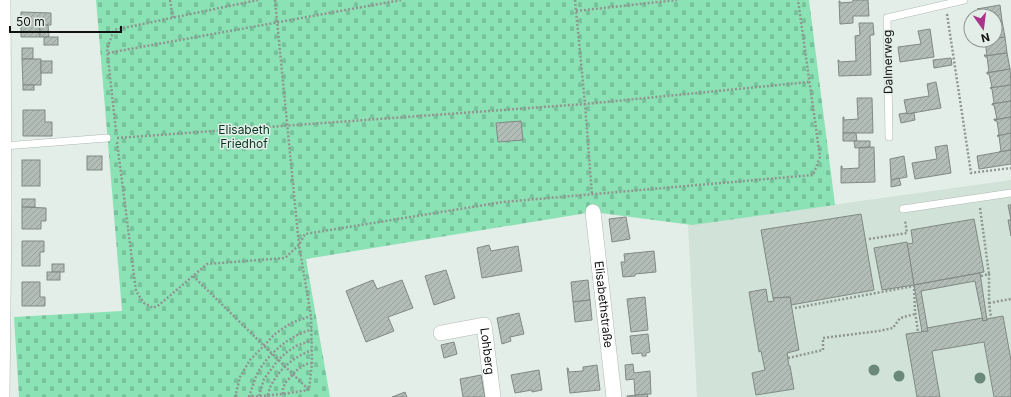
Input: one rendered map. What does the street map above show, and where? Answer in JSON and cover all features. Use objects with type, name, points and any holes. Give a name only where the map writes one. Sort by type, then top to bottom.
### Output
[{"type":"street","points":[[2,397],[2,209],[4,146],[3,0]]},
{"type":"street","name":"Elisabethstraße","points":[[593,212],[614,397]]},
{"type":"street","name":"Lohberg","points":[[441,333],[484,325],[493,397]]},
{"type":"lane","name":"Dalmerweg","points":[[889,137],[887,18],[964,0]]},
{"type":"lane","points":[[4,146],[107,138]]},
{"type":"lane","points":[[903,209],[1011,193]]},
{"type":"path","points":[[170,0],[173,18]]},
{"type":"path","points":[[258,0],[114,30],[108,53],[116,138],[136,291],[144,302],[153,308],[159,305],[207,264],[286,258],[299,245],[305,234],[503,202],[813,175],[820,157],[798,0]]},
{"type":"path","points":[[275,0],[299,245],[311,316],[312,363],[309,390]]},
{"type":"path","points":[[108,53],[401,0]]},
{"type":"path","points":[[575,0],[593,212]]},
{"type":"path","points":[[576,10],[677,0]]},
{"type":"path","points":[[946,4],[971,173],[1011,168]]},
{"type":"path","points":[[107,138],[585,104],[809,82]]},
{"type":"path","points":[[978,198],[989,274],[989,303],[991,318]]},
{"type":"path","points":[[869,239],[907,233]]},
{"type":"path","points":[[980,276],[989,274]]},
{"type":"path","points":[[193,276],[309,390]]},
{"type":"path","points":[[795,308],[914,286],[918,332]]},
{"type":"path","points":[[989,303],[1011,299]]},
{"type":"path","points":[[788,358],[823,350],[823,338],[893,328],[900,318],[916,314]]},
{"type":"path","points":[[236,397],[240,377],[250,360],[275,334],[291,323],[311,316]]},
{"type":"path","points":[[309,390],[248,397],[255,378],[262,366],[272,354],[293,336],[312,329]]},
{"type":"path","points":[[259,396],[264,379],[278,360],[296,346],[312,340]]},
{"type":"path","points":[[268,395],[277,375],[301,354],[312,350]]},
{"type":"path","points":[[283,394],[282,388],[298,369],[306,364],[312,363]]},
{"type":"shaded area","points":[[1011,180],[1011,397],[697,397],[688,225]]},
{"type":"green space","name":"Elisabeth Friedhof","points":[[96,0],[809,0],[835,205],[692,225],[593,212],[306,259],[330,397],[19,397],[14,317],[122,311]]},
{"type":"building","points":[[853,0],[868,0],[869,16],[853,16],[853,23],[840,24],[839,1],[840,3],[853,2]]},
{"type":"building","points":[[1000,5],[1000,8],[983,8]]},
{"type":"building","points":[[21,12],[51,13],[51,25],[40,25],[40,37],[21,37]]},
{"type":"building","points":[[859,23],[873,23],[874,35],[870,35],[871,75],[839,76],[838,60],[839,62],[856,61],[855,36],[860,35]]},
{"type":"building","points":[[40,25],[48,25],[49,37],[40,37]]},
{"type":"building","points":[[1003,26],[1005,37],[1003,37]]},
{"type":"building","points":[[930,29],[934,57],[900,62],[898,47],[921,44],[918,31]]},
{"type":"building","points":[[44,37],[58,37],[58,45],[44,45]]},
{"type":"building","points":[[1003,37],[1005,37],[1007,53],[985,56],[984,55],[987,55],[986,48],[1003,48]]},
{"type":"building","points":[[22,48],[33,48],[33,59],[22,59]]},
{"type":"building","points":[[1007,53],[1010,69],[987,73],[989,72],[987,57],[985,56]]},
{"type":"building","points":[[951,58],[952,65],[934,68],[933,60]]},
{"type":"building","points":[[22,59],[41,59],[41,85],[23,85]]},
{"type":"building","points":[[41,61],[52,61],[52,73],[41,73]]},
{"type":"building","points":[[1010,69],[1011,85],[990,88],[992,87],[989,74],[987,73]]},
{"type":"building","points":[[936,82],[941,108],[907,114],[904,100],[929,96],[927,84]]},
{"type":"building","points":[[23,85],[34,85],[34,90],[23,90]]},
{"type":"building","points":[[1011,85],[1011,101],[992,104],[994,103],[992,89],[990,88]]},
{"type":"building","points":[[857,98],[872,98],[873,133],[843,133],[843,117],[844,120],[858,119]]},
{"type":"building","points":[[1011,101],[1011,117],[994,120],[997,119],[994,105],[992,104]]},
{"type":"building","points":[[23,110],[45,110],[45,122],[52,122],[52,136],[23,136]]},
{"type":"building","points":[[914,113],[915,120],[901,123],[899,114]]},
{"type":"building","points":[[1011,117],[1011,133],[997,136],[999,134],[997,121],[994,120]]},
{"type":"building","points":[[521,121],[523,140],[498,142],[496,123]]},
{"type":"building","points":[[843,133],[856,133],[857,141],[843,141]]},
{"type":"building","points":[[1011,133],[1011,150],[999,152],[1001,151],[999,136],[997,136]]},
{"type":"building","points":[[854,141],[870,141],[870,147],[855,148]]},
{"type":"building","points":[[947,145],[951,173],[915,179],[912,163],[937,159],[935,147]]},
{"type":"building","points":[[874,147],[875,182],[841,183],[841,166],[842,169],[859,168],[859,148]]},
{"type":"building","points":[[1011,150],[1011,164],[979,169],[977,156]]},
{"type":"building","points":[[87,156],[102,156],[102,170],[87,170]]},
{"type":"building","points":[[904,156],[907,177],[891,180],[890,159]]},
{"type":"building","points":[[22,160],[40,160],[40,186],[22,186]]},
{"type":"building","points":[[899,178],[901,185],[891,187],[891,180]]},
{"type":"building","points":[[22,199],[35,199],[35,207],[22,207]]},
{"type":"building","points":[[1008,205],[1011,205],[1011,220]]},
{"type":"building","points":[[22,207],[46,208],[46,221],[41,221],[41,229],[22,229]]},
{"type":"building","points":[[861,214],[874,290],[791,305],[790,297],[773,298],[761,230]]},
{"type":"building","points":[[626,217],[630,239],[612,242],[609,219]]},
{"type":"building","points":[[974,219],[984,272],[914,285],[907,244],[913,243],[911,230]]},
{"type":"building","points":[[1008,220],[1011,220],[1011,236]]},
{"type":"building","points":[[22,241],[44,241],[44,252],[40,252],[40,266],[22,266]]},
{"type":"building","points":[[907,242],[914,285],[882,290],[874,248]]},
{"type":"building","points":[[489,245],[491,251],[518,246],[522,271],[482,278],[477,248]]},
{"type":"building","points":[[654,251],[656,272],[623,277],[621,262],[625,262],[624,254]]},
{"type":"building","points":[[52,264],[64,264],[64,272],[52,272]]},
{"type":"building","points":[[446,270],[455,298],[434,305],[425,276]]},
{"type":"building","points":[[47,272],[60,272],[60,280],[47,280]]},
{"type":"building","points":[[980,273],[987,320],[983,321],[975,281],[921,291],[928,331],[922,332],[914,285]]},
{"type":"building","points":[[373,280],[377,289],[402,280],[413,308],[388,317],[394,331],[366,342],[346,291]]},
{"type":"building","points":[[588,280],[590,300],[573,302],[571,282]]},
{"type":"building","points":[[22,282],[40,282],[40,297],[45,297],[45,306],[22,306]]},
{"type":"building","points":[[766,289],[768,302],[774,301],[773,298],[790,297],[799,350],[787,353],[794,389],[756,395],[752,373],[765,370],[761,351],[759,352],[749,292]]},
{"type":"building","points":[[645,297],[648,330],[631,332],[627,299]]},
{"type":"building","points":[[590,300],[592,320],[575,322],[573,302]]},
{"type":"building","points":[[519,313],[524,334],[510,337],[511,341],[502,344],[497,318]]},
{"type":"building","points":[[1003,316],[1011,360],[1011,397],[994,397],[984,342],[932,351],[940,397],[917,397],[906,334],[928,331],[927,328],[982,318],[983,321]]},
{"type":"building","points":[[648,334],[650,352],[646,353],[646,356],[642,356],[642,353],[632,354],[630,336]]},
{"type":"building","points":[[454,342],[457,354],[444,358],[441,345]]},
{"type":"building","points":[[633,364],[634,373],[650,371],[651,394],[635,395],[634,379],[626,380],[625,365]]},
{"type":"building","points":[[597,365],[600,390],[570,393],[567,368],[569,372],[583,371],[583,367]]},
{"type":"building","points":[[539,370],[542,390],[515,393],[511,375]]},
{"type":"building","points":[[481,375],[485,397],[463,397],[460,379]]},
{"type":"building","points":[[405,392],[407,397],[392,397]]},
{"type":"building","points":[[647,394],[648,397],[627,397],[627,396]]}]
